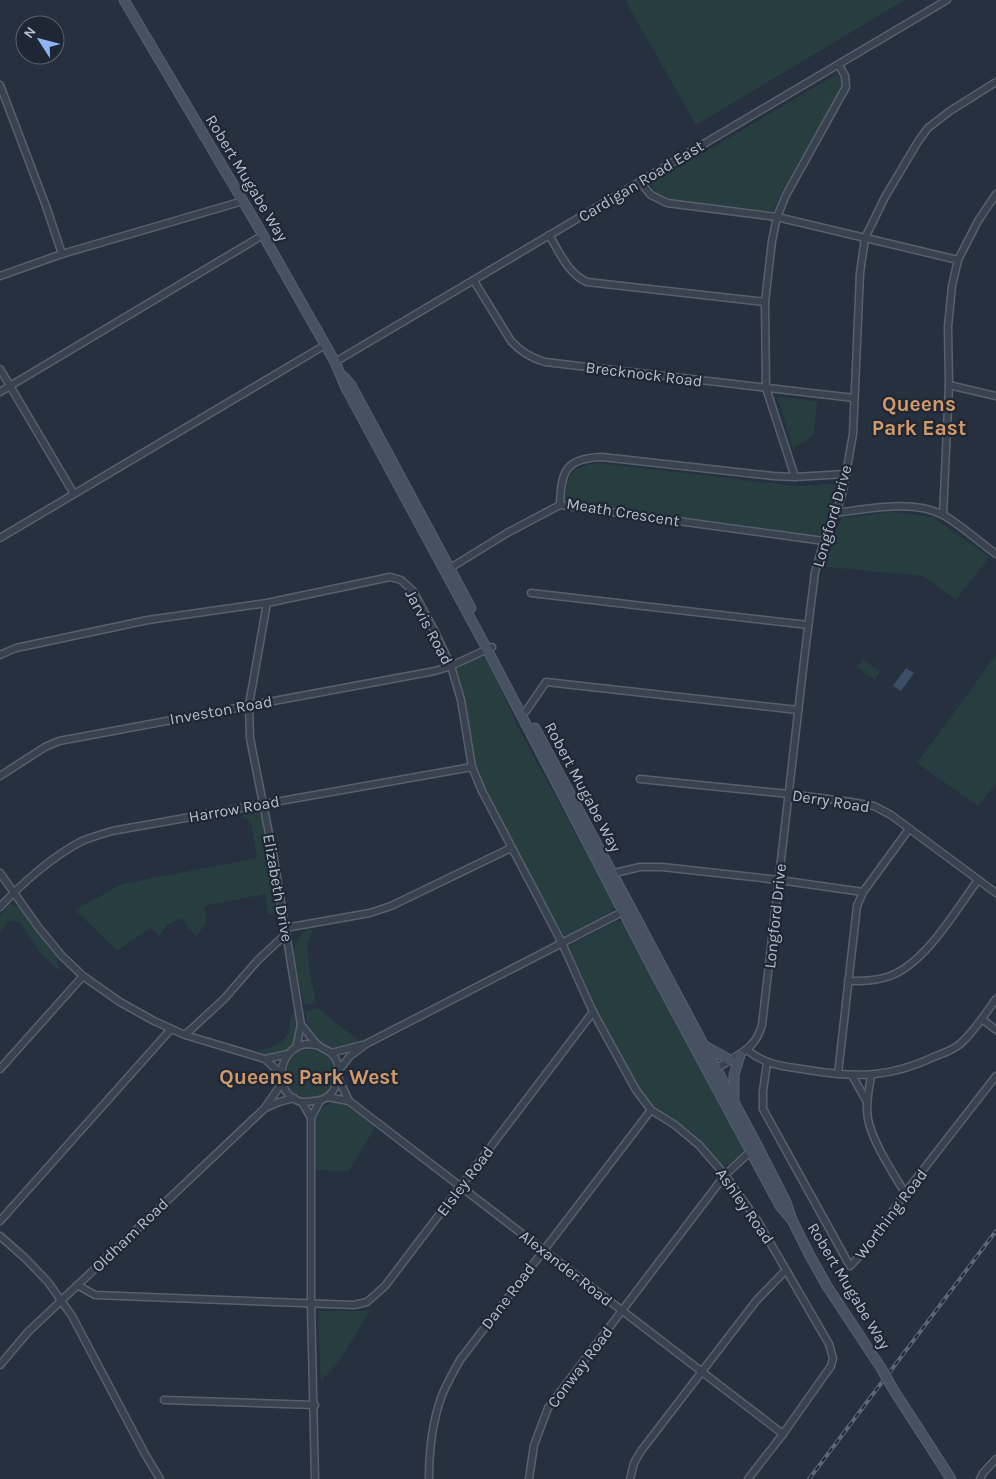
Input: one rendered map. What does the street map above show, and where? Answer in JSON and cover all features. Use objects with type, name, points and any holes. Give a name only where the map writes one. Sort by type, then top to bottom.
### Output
[{"type":"main road","name":"Robert Mugabe Way","points":[[124,0],[263,235],[341,373],[351,385],[369,417],[447,570],[526,712],[626,910],[700,1047],[718,1090],[780,1206],[792,1220]]},
{"type":"main road","name":"Robert Mugabe Way","points":[[490,648],[608,874]]},
{"type":"main road","name":"Robert Mugabe Way","points":[[700,1047],[716,1069],[734,1102],[827,1286],[951,1479]]},
{"type":"main road","points":[[700,1047],[730,1060]]},
{"type":"main road","points":[[734,1102],[734,1075],[743,1053]]},
{"type":"street","name":"Cardigan Road East","points":[[335,362],[947,0]]},
{"type":"street","points":[[795,477],[766,388],[764,302],[777,217],[786,195],[844,93],[846,82],[839,65]]},
{"type":"street","name":"Longford Drive","points":[[743,1053],[755,1043],[762,1025],[808,625],[817,564],[836,513],[846,474],[853,434],[860,273],[865,238],[885,197],[928,128],[950,111],[996,82]]},
{"type":"street","points":[[0,85],[62,254]]},
{"type":"street","points":[[640,182],[651,195],[667,203],[777,217],[958,260]]},
{"type":"street","points":[[943,515],[949,385],[950,305],[958,260],[978,221],[996,194]]},
{"type":"street","points":[[0,276],[62,254],[243,201]]},
{"type":"street","points":[[0,392],[263,235]]},
{"type":"street","points":[[549,235],[569,267],[576,275],[587,282],[764,302]]},
{"type":"street","name":"Brecknock Road","points":[[474,281],[511,341],[518,349],[536,360],[646,375],[854,398]]},
{"type":"street","points":[[0,538],[326,345]]},
{"type":"street","points":[[0,369],[74,494]]},
{"type":"street","points":[[949,385],[996,396]]},
{"type":"street","name":"Meath Crescent","points":[[824,541],[560,505],[562,478],[572,464],[589,457],[617,458],[765,476],[795,477],[846,474]]},
{"type":"street","points":[[447,570],[507,533],[560,505]]},
{"type":"street","points":[[836,513],[899,506],[930,510],[943,515],[996,554]]},
{"type":"street","name":"Jarvis Road","points":[[0,655],[16,648],[148,620],[267,602],[390,577],[397,578],[407,584],[413,591],[451,666],[460,700],[472,768],[511,848],[562,943]]},
{"type":"street","points":[[531,593],[808,625]]},
{"type":"street","name":"Elizabeth Drive","points":[[267,602],[249,705],[250,738],[286,931],[301,1025],[296,1048]]},
{"type":"street","name":"Investon Road","points":[[0,776],[45,746],[59,741],[435,671],[451,666],[490,648]]},
{"type":"street","points":[[526,712],[546,682],[798,710]]},
{"type":"street","name":"Harrow Road","points":[[0,907],[13,892],[71,847],[112,831],[472,768]]},
{"type":"street","name":"Derry Road","points":[[640,779],[789,794],[874,806],[891,815],[996,892]]},
{"type":"street","points":[[838,1074],[856,915],[863,892],[910,829]]},
{"type":"street","points":[[185,1035],[221,1002],[286,931],[370,913],[390,906],[511,848]]},
{"type":"street","points":[[608,874],[640,867],[662,867],[779,880],[863,892]]},
{"type":"street","points":[[0,873],[57,949],[83,976],[120,1002],[185,1035],[266,1059],[288,1054]]},
{"type":"street","points":[[848,981],[871,980],[888,976],[908,966],[934,940],[978,880]]},
{"type":"street","points":[[339,1070],[350,1056],[366,1044],[626,910]]},
{"type":"street","name":"Ashley Road","points":[[562,943],[593,1012],[636,1090],[651,1110],[690,1137],[724,1175],[771,1240],[786,1270],[829,1344],[833,1358],[831,1366],[783,1434],[748,1479]]},
{"type":"street","points":[[0,1069],[83,976]]},
{"type":"street","points":[[718,1090],[716,1069],[743,1053],[767,1063],[852,1075],[871,1076],[894,1072],[923,1063],[961,1043],[996,999]]},
{"type":"street","name":"Elsley Road","points":[[77,1286],[95,1295],[258,1300],[312,1304],[354,1305],[367,1302],[385,1286],[593,1012]]},
{"type":"street","points":[[982,1019],[996,1030]]},
{"type":"street","points":[[301,1025],[318,1045],[331,1052],[339,1070],[339,1080],[334,1090],[327,1097],[320,1101],[302,1102],[287,1092],[280,1074],[288,1054],[306,1044],[318,1045]]},
{"type":"street","points":[[0,1222],[171,1029]]},
{"type":"street","points":[[331,1052],[366,1044]]},
{"type":"street","points":[[266,1059],[280,1074]]},
{"type":"street","name":"Worthing Road","points":[[767,1063],[763,1085],[763,1108],[850,1266],[868,1246],[905,1193],[996,1076]]},
{"type":"street","points":[[852,1075],[867,1103]]},
{"type":"street","points":[[871,1076],[867,1103],[869,1124],[890,1168],[905,1193]]},
{"type":"street","name":"Alexander Road","points":[[339,1080],[349,1101]]},
{"type":"street","name":"Oldham Road","points":[[0,1366],[28,1332],[264,1109],[282,1083]]},
{"type":"street","name":"Alexander Road","points":[[327,1097],[349,1101],[783,1434]]},
{"type":"street","name":"Oldham Road","points":[[264,1109],[294,1098]]},
{"type":"street","points":[[310,1118],[320,1101]]},
{"type":"street","points":[[302,1102],[310,1118],[315,1479]]},
{"type":"street","name":"Dane Road","points":[[429,1479],[432,1432],[443,1393],[460,1360],[651,1110]]},
{"type":"street","name":"Conway Road","points":[[529,1479],[534,1445],[548,1408],[724,1175],[751,1151]]},
{"type":"street","points":[[0,1236],[36,1268],[72,1316],[160,1479]]},
{"type":"street","points":[[630,1479],[634,1463],[641,1451],[756,1300],[786,1270]]},
{"type":"street","points":[[164,1400],[315,1405]]},
{"type":"street","points":[[980,1479],[996,1459]]},
{"type":"green space","points":[[625,0],[905,0],[696,125]]},
{"type":"green space","points":[[837,74],[842,80],[842,88],[781,193],[773,211],[678,201],[657,194],[650,184]]},
{"type":"green space","points":[[777,397],[817,401],[814,435],[793,449]]},
{"type":"green space","points":[[597,463],[796,486],[836,484],[831,512],[820,536],[565,501],[567,485],[572,474],[581,467]]},
{"type":"green space","points":[[893,512],[933,517],[989,557],[956,600],[923,576],[827,567],[830,543],[842,518]]},
{"type":"green space","points":[[485,654],[518,727],[615,907],[611,914],[564,939],[560,935],[484,790],[474,767],[464,699],[455,668]]},
{"type":"green space","points":[[996,655],[996,783],[978,806],[917,763]]},
{"type":"green space","points":[[863,659],[880,672],[875,680],[857,667]]},
{"type":"green space","points":[[255,810],[263,818],[280,912],[268,914],[265,894],[204,906],[207,921],[197,936],[187,928],[184,920],[179,919],[167,925],[159,937],[153,929],[149,929],[117,951],[75,910],[122,884],[257,858],[251,822],[243,817],[243,812]]},
{"type":"green space","points":[[9,905],[18,906],[22,910],[56,955],[60,971],[41,954],[20,922],[9,921],[0,932],[0,916]]},
{"type":"green space","points":[[616,921],[624,923],[745,1152],[727,1165],[720,1165],[698,1137],[645,1098],[597,1010],[569,946]]},
{"type":"green space","points":[[311,928],[313,933],[309,938],[308,955],[316,1003],[304,1005],[294,953],[295,945],[299,938],[305,931]]},
{"type":"green space","points":[[318,1008],[359,1041],[332,1048],[321,1043],[310,1029],[305,1012]]},
{"type":"green space","points":[[291,1014],[296,1014],[297,1021],[297,1034],[293,1046],[277,1054],[258,1053],[258,1050],[273,1046],[283,1040],[289,1030]]},
{"type":"green space","points":[[304,1049],[314,1049],[327,1056],[334,1069],[334,1079],[327,1092],[314,1099],[304,1099],[295,1095],[288,1088],[284,1079],[284,1069],[288,1060],[295,1053]]},
{"type":"green space","points":[[329,1103],[349,1106],[376,1126],[349,1171],[315,1170],[314,1123],[320,1110]]},
{"type":"green space","points":[[318,1311],[370,1311],[338,1363],[321,1381]]},
{"type":"water","points":[[906,668],[914,673],[901,691],[893,686]]},
{"type":"railway","points":[[809,1479],[996,1231]]},
{"type":"district","name":"Queens Park East","points":[[919,416]]},
{"type":"district","name":"Queens Park West","points":[[309,1077]]}]
